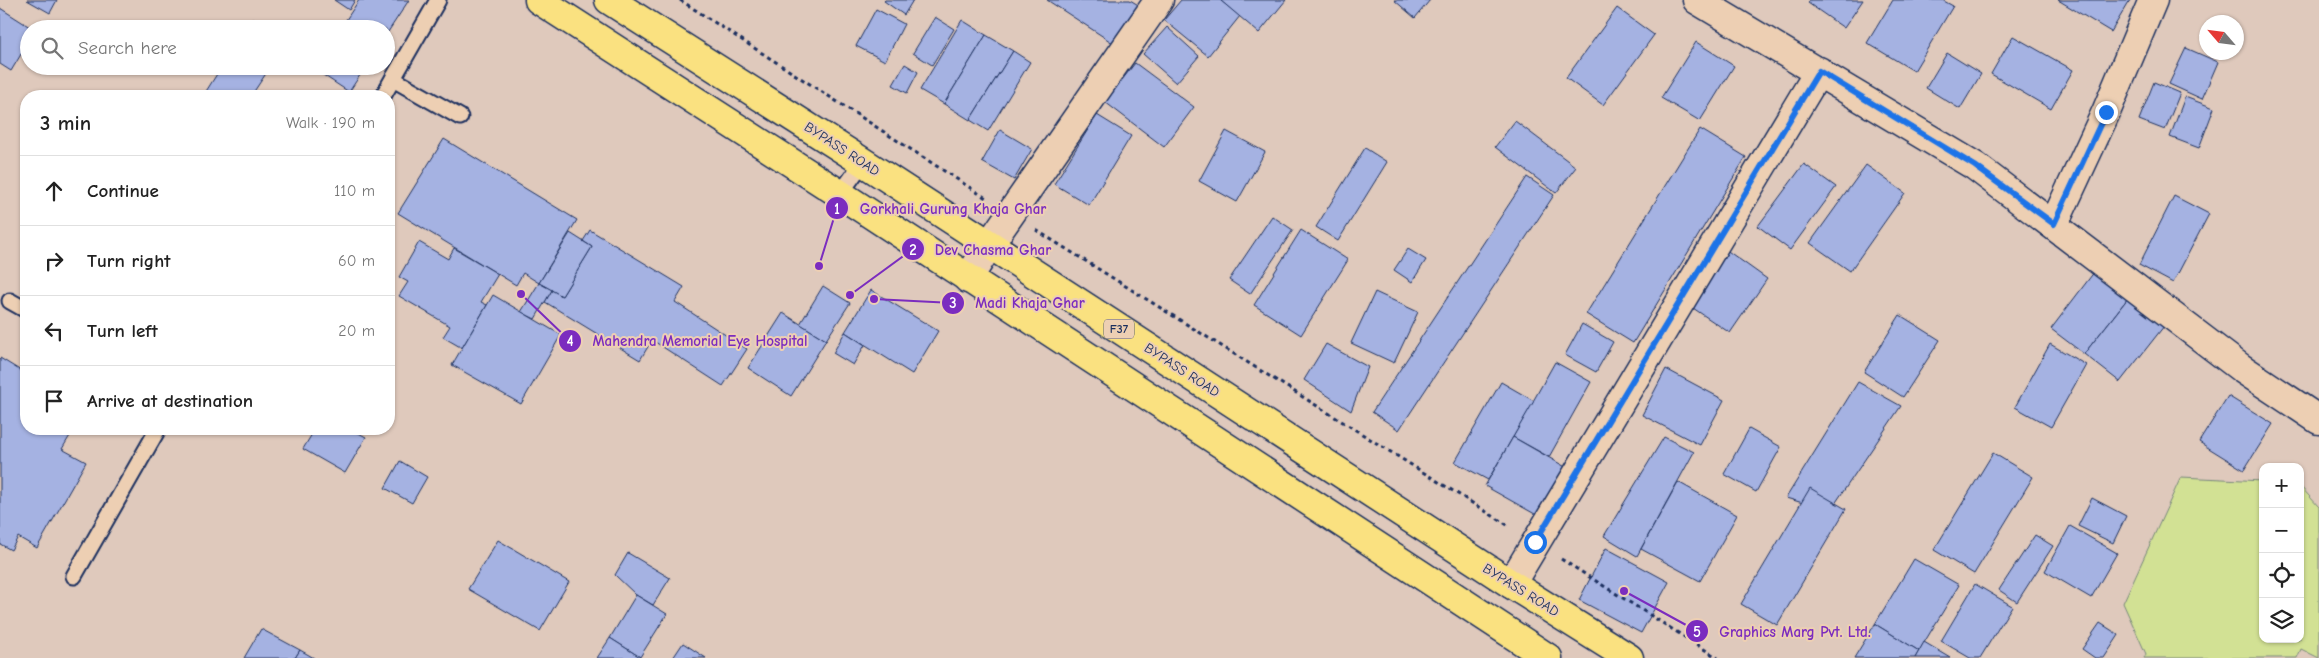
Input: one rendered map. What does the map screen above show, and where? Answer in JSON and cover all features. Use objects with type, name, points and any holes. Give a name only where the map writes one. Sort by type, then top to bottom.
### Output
[{"type":"highway","points":[[539,0],[840,194],[1548,658]]},
{"type":"highway","name":"BYPASS ROAD","points":[[609,0],[863,162],[1511,584],[1629,658]]},
{"type":"street","points":[[968,279],[989,244],[1159,0]]},
{"type":"street","points":[[1697,0],[1819,71],[1975,166],[2242,368],[2319,420]]},
{"type":"street","points":[[2054,224],[2106,112],[2153,0]]},
{"type":"street","points":[[1511,584],[1819,71]]},
{"type":"lane","points":[[387,90],[438,0]]},
{"type":"lane","points":[[393,79],[460,117]]},
{"type":"lane","points":[[840,194],[863,162]]},
{"type":"lane","points":[[10,301],[20,307]]},
{"type":"lane","points":[[74,576],[155,435]]},
{"type":"path","points":[[680,0],[1010,214],[1718,658]]},
{"type":"green space","points":[[2181,477],[2259,481],[2259,643],[2304,643],[2304,490],[2319,507],[2319,658],[2301,649],[2297,658],[2144,658],[2146,654],[2123,603]]},
{"type":"building","points":[[27,0],[57,0],[50,13]]},
{"type":"building","points":[[334,0],[355,0],[349,10]]},
{"type":"building","points":[[359,0],[409,0],[395,21],[346,20]]},
{"type":"building","points":[[885,0],[913,0],[904,15]]},
{"type":"building","points":[[1047,0],[1130,0],[1140,6],[1116,45]]},
{"type":"building","points":[[1181,0],[1220,0],[1240,16],[1208,56],[1164,20]]},
{"type":"building","points":[[1220,0],[1286,0],[1259,33]]},
{"type":"building","points":[[1394,0],[1430,0],[1415,18]]},
{"type":"building","points":[[1810,0],[1863,0],[1844,28],[1808,3]]},
{"type":"building","points":[[1893,0],[1942,0],[1953,6],[1914,71],[1867,43]]},
{"type":"building","points":[[2058,0],[2130,0],[2111,32]]},
{"type":"building","points":[[0,8],[20,21],[20,56],[11,71],[0,64]]},
{"type":"building","points":[[1617,8],[1654,35],[1603,105],[1566,78]]},
{"type":"building","points":[[876,9],[904,24],[885,61],[856,46]]},
{"type":"building","points":[[935,17],[954,29],[932,65],[913,53]]},
{"type":"building","points":[[962,20],[986,35],[944,104],[920,90]]},
{"type":"building","points":[[1167,27],[1199,56],[1176,83],[1143,54]]},
{"type":"building","points":[[986,35],[1013,51],[970,120],[944,104]]},
{"type":"building","points":[[2013,36],[2073,70],[2051,109],[1991,74]]},
{"type":"building","points":[[1696,42],[1734,66],[1700,121],[1661,98]]},
{"type":"building","points":[[2186,48],[2199,54],[2199,60],[2213,60],[2218,62],[2202,99],[2169,84]]},
{"type":"building","points":[[1013,51],[1030,62],[988,131],[970,120]]},
{"type":"building","points":[[1947,53],[1981,74],[1960,109],[1926,88]]},
{"type":"building","points":[[1135,63],[1194,107],[1164,147],[1105,102]]},
{"type":"building","points":[[905,64],[918,72],[907,93],[893,85]]},
{"type":"building","points":[[216,75],[265,75],[255,90],[207,90]]},
{"type":"building","points":[[323,75],[360,75],[350,90],[346,90]]},
{"type":"building","points":[[2154,82],[2180,93],[2165,130],[2139,120]]},
{"type":"building","points":[[2185,97],[2214,108],[2199,148],[2170,137]]},
{"type":"building","points":[[1097,115],[1131,136],[1089,205],[1054,184]]},
{"type":"building","points":[[1515,121],[1576,167],[1556,193],[1495,147]]},
{"type":"building","points":[[1700,129],[1746,157],[1633,343],[1586,314]]},
{"type":"building","points":[[1000,130],[1032,149],[1014,180],[982,162]]},
{"type":"building","points":[[1226,131],[1265,152],[1237,202],[1199,181]]},
{"type":"building","points":[[444,139],[577,220],[539,283],[523,273],[516,285],[398,213]]},
{"type":"building","points":[[1365,148],[1387,162],[1338,241],[1316,227]]},
{"type":"building","points":[[1804,164],[1836,187],[1790,250],[1758,226]]},
{"type":"building","points":[[1866,165],[1905,193],[1850,271],[1810,243]]},
{"type":"building","points":[[1527,177],[1554,195],[1399,430],[1372,412]]},
{"type":"building","points":[[2174,196],[2209,214],[2173,283],[2139,265]]},
{"type":"building","points":[[1272,216],[1293,230],[1250,294],[1229,280]]},
{"type":"building","points":[[590,230],[684,287],[675,302],[747,349],[723,386],[652,340],[640,360],[545,302],[552,290],[562,296],[592,247],[583,241]]},
{"type":"building","points":[[1301,230],[1348,260],[1301,335],[1254,305]]},
{"type":"building","points":[[570,233],[592,247],[562,296],[539,283]]},
{"type":"building","points":[[419,242],[448,259],[454,248],[498,274],[481,302],[487,305],[462,348],[443,337],[450,326],[399,296],[408,282],[399,277]]},
{"type":"building","points":[[1408,249],[1426,260],[1412,282],[1394,270]]},
{"type":"building","points":[[1725,249],[1767,279],[1730,333],[1687,304]]},
{"type":"building","points":[[2098,267],[2132,293],[2084,354],[2051,329]]},
{"type":"building","points":[[539,283],[552,290],[535,319],[521,312]]},
{"type":"building","points":[[823,286],[850,303],[826,340],[800,324]]},
{"type":"building","points":[[871,290],[938,331],[912,374],[845,332]]},
{"type":"building","points":[[1375,292],[1418,312],[1394,363],[1351,343]]},
{"type":"building","points":[[2132,293],[2168,321],[2120,382],[2084,354]]},
{"type":"building","points":[[493,295],[561,335],[521,404],[452,365]]},
{"type":"building","points":[[783,313],[826,340],[791,396],[748,368]]},
{"type":"building","points":[[1900,315],[1940,340],[1903,397],[1864,372]]},
{"type":"building","points":[[1582,324],[1613,342],[1596,372],[1565,355]]},
{"type":"building","points":[[845,332],[865,345],[853,365],[833,353]]},
{"type":"building","points":[[1326,344],[1368,367],[1351,411],[1304,380]]},
{"type":"building","points":[[2050,344],[2086,365],[2051,427],[2015,407]]},
{"type":"building","points":[[0,358],[20,370],[20,435],[70,435],[62,449],[86,462],[37,548],[18,537],[11,550],[0,544]]},
{"type":"building","points":[[1555,362],[1591,382],[1549,457],[1513,437]]},
{"type":"building","points":[[1666,369],[1724,400],[1700,445],[1642,415]]},
{"type":"building","points":[[1501,382],[1534,401],[1488,480],[1455,462]]},
{"type":"building","points":[[1858,382],[1901,406],[1830,511],[1786,498]]},
{"type":"building","points":[[2228,396],[2273,424],[2244,470],[2199,442]]},
{"type":"building","points":[[1749,429],[1781,447],[1756,492],[1724,474]]},
{"type":"building","points":[[311,435],[362,435],[366,437],[345,473],[303,449]]},
{"type":"building","points":[[1513,437],[1569,469],[1542,518],[1485,486]]},
{"type":"building","points":[[1664,437],[1694,452],[1637,556],[1604,536]]},
{"type":"building","points":[[1993,453],[2033,477],[1974,574],[1934,550]]},
{"type":"building","points":[[400,461],[427,477],[412,503],[385,488]]},
{"type":"building","points":[[1678,482],[1737,515],[1700,581],[1641,549]]},
{"type":"building","points":[[1810,488],[1846,509],[1777,625],[1741,604]]},
{"type":"building","points":[[2092,498],[2126,516],[2113,543],[2078,526]]},
{"type":"building","points":[[2070,526],[2117,553],[2091,598],[2045,571]]},
{"type":"building","points":[[2035,535],[2053,546],[2017,602],[1999,590]]},
{"type":"building","points":[[498,540],[569,582],[540,631],[468,589]]},
{"type":"building","points":[[1606,548],[1669,582],[1641,633],[1579,600]]},
{"type":"building","points":[[628,553],[670,578],[653,605],[636,595],[615,575]]},
{"type":"building","points":[[1914,559],[1959,585],[1919,651],[1875,624]]},
{"type":"building","points":[[1975,584],[2012,606],[1980,658],[1970,658],[1941,641]]},
{"type":"building","points":[[636,595],[667,614],[640,657],[610,638]]},
{"type":"building","points":[[2100,623],[2119,635],[2104,658],[2095,658],[2082,649]]},
{"type":"building","points":[[1875,624],[1919,651],[1915,658],[1854,658]]},
{"type":"building","points":[[261,629],[300,650],[295,658],[244,658]]},
{"type":"building","points":[[610,638],[640,657],[597,658]]},
{"type":"building","points":[[1924,642],[1951,658],[1915,658]]},
{"type":"building","points":[[683,643],[706,658],[673,658]]},
{"type":"building","points":[[300,650],[314,658],[295,658]]},
{"type":"place","name":"Gorkhali Gurung Khaja Ghar","points":[[819,266]]},
{"type":"place","name":"Mahendra Memorial Eye Hospital","points":[[521,294]]},
{"type":"place","name":"Dev Chasma Ghar","points":[[850,295]]},
{"type":"place","name":"Madi Khaja Ghar","points":[[874,299]]},
{"type":"place","name":"Graphics Marg Pvt. Ltd.","points":[[1624,591]]},
{"type":"route","points":[[1535,542],[1819,71],[1975,166],[2054,224],[2106,112]]}]
